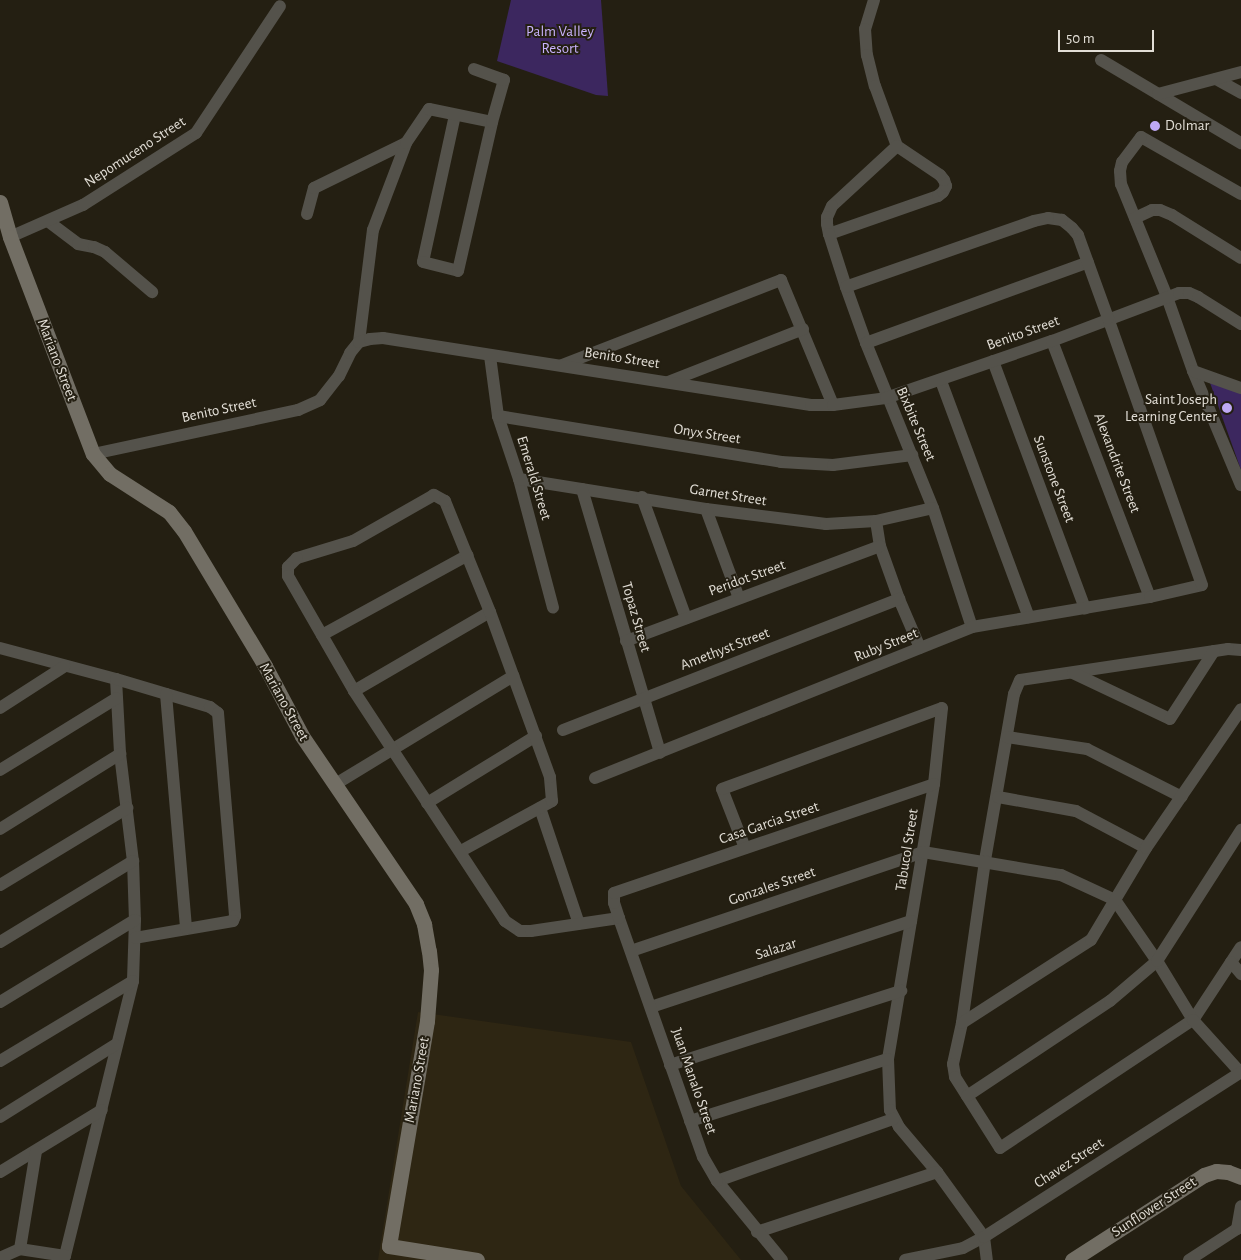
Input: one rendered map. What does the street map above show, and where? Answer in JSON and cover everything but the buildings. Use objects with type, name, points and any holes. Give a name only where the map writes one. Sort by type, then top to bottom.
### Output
[{"type":"main road","name":"Mariano Street","points":[[0,202],[10,237],[93,454],[110,474],[169,512],[184,531],[265,666],[302,736],[416,904],[424,924],[431,970],[427,1021],[389,1246],[477,1260]]},
{"type":"main road","name":"Sunflower Street","points":[[1072,1260],[1204,1175],[1222,1172],[1241,1178]]},
{"type":"street","points":[[829,234],[943,192],[946,186],[940,175],[897,146],[875,86],[867,55],[865,29],[874,0]]},
{"type":"street","name":"Nepomuceno Street","points":[[10,237],[49,222],[83,205],[196,133],[280,6]]},
{"type":"street","points":[[1101,60],[1241,143]]},
{"type":"street","points":[[455,115],[423,262],[458,271],[492,122],[504,80],[474,69]]},
{"type":"street","points":[[1158,94],[1241,72]]},
{"type":"street","points":[[1216,79],[1241,93]]},
{"type":"street","points":[[359,342],[373,230],[406,143],[429,109],[492,122]]},
{"type":"street","points":[[1241,194],[1141,137],[1122,162],[1120,171],[1121,184],[1167,297],[1193,371],[1241,485]]},
{"type":"street","points":[[307,214],[314,188],[406,143]]},
{"type":"street","name":"Bixbite Street","points":[[897,146],[832,206],[826,217],[829,234],[846,287],[886,398],[912,455],[932,508],[972,627]]},
{"type":"street","points":[[1135,218],[1152,210],[1160,210],[1172,215],[1241,258]]},
{"type":"street","points":[[846,287],[1034,221],[1048,218],[1062,220],[1078,235],[1108,318]]},
{"type":"street","points":[[49,222],[78,244],[94,246],[105,252],[152,292]]},
{"type":"street","points":[[866,343],[1088,262]]},
{"type":"street","points":[[562,365],[781,280],[833,405]]},
{"type":"street","name":"Benito Street","points":[[93,454],[298,410],[320,400],[339,376],[350,352],[359,342],[382,338],[811,405],[833,405],[886,398],[941,380],[1179,293],[1189,293],[1241,324]]},
{"type":"street","name":"Ruby Street","points":[[595,778],[972,627],[1150,597],[1202,585],[1108,318]]},
{"type":"street","points":[[667,382],[803,329]]},
{"type":"street","name":"Alexandrite Street","points":[[1052,340],[1150,597]]},
{"type":"street","name":"Emerald Street","points":[[490,356],[498,416],[519,479],[553,608]]},
{"type":"street","name":"Sunstone Street","points":[[993,361],[1085,608]]},
{"type":"street","points":[[1193,371],[1241,388]]},
{"type":"street","points":[[941,380],[1029,617]]},
{"type":"street","name":"Onyx Street","points":[[498,416],[781,462],[833,465],[912,455]]},
{"type":"street","name":"Garnet Street","points":[[519,479],[642,497],[706,509],[826,524],[876,521],[932,508]]},
{"type":"street","name":"Topaz Street","points":[[582,489],[660,753]]},
{"type":"street","points":[[461,852],[552,801],[550,777],[490,612],[445,501],[434,494],[353,540],[297,558],[288,566],[288,576],[354,692],[505,921],[520,931],[531,931],[619,918]]},
{"type":"street","points":[[642,497],[686,618]]},
{"type":"street","points":[[706,509],[740,598]]},
{"type":"street","points":[[876,521],[880,546],[899,599],[920,648]]},
{"type":"street","name":"Peridot Street","points":[[626,641],[880,546]]},
{"type":"street","points":[[322,635],[468,555]]},
{"type":"street","name":"Amethyst Street","points":[[563,730],[899,599]]},
{"type":"street","points":[[354,692],[490,612]]},
{"type":"street","points":[[1,649],[166,694],[210,707],[218,713],[235,916],[233,921],[135,938]]},
{"type":"street","points":[[1241,650],[1214,651],[1020,680],[1014,694],[998,797],[985,861],[962,1023],[953,1064],[955,1077],[1000,1148],[1192,1020],[1241,947]]},
{"type":"street","points":[[1073,673],[1170,719],[1214,651]]},
{"type":"street","points":[[0,708],[65,666]]},
{"type":"street","points":[[334,785],[513,676]]},
{"type":"street","points":[[0,1258],[20,1248],[65,1256],[102,1110],[115,1046],[133,981],[135,920],[133,861],[120,754],[116,680]]},
{"type":"street","points":[[166,694],[186,928]]},
{"type":"street","points":[[0,770],[117,698]]},
{"type":"street","name":"Tabucol Street","points":[[745,848],[722,789],[942,708],[934,784],[888,1060],[890,1110],[893,1119]]},
{"type":"street","points":[[962,1023],[1091,940],[1146,848],[1241,710]]},
{"type":"street","points":[[427,802],[536,736]]},
{"type":"street","points":[[1007,737],[1087,749],[1182,797]]},
{"type":"street","points":[[0,829],[120,754]]},
{"type":"street","name":"Casa Garcia Street","points":[[614,893],[934,784]]},
{"type":"street","points":[[998,797],[1076,811],[1146,848]]},
{"type":"street","points":[[0,885],[127,808]]},
{"type":"street","points":[[540,808],[579,924]]},
{"type":"street","points":[[967,1096],[1110,1001],[1157,960],[1241,830]]},
{"type":"street","points":[[923,852],[1061,875],[1115,900],[1157,960],[1192,1020],[1240,1072]]},
{"type":"street","name":"Gonzales Street","points":[[631,951],[923,852]]},
{"type":"street","points":[[0,942],[133,861]]},
{"type":"street","name":"Juan Manalo Street","points":[[614,893],[614,902],[619,918],[703,1157],[717,1181],[757,1232],[782,1260]]},
{"type":"street","points":[[0,1002],[135,920]]},
{"type":"street","name":"Salazar","points":[[652,1008],[911,921]]},
{"type":"street","points":[[1231,962],[1241,974]]},
{"type":"street","points":[[0,1061],[133,981]]},
{"type":"street","points":[[670,1065],[901,991]]},
{"type":"street","points":[[0,1117],[115,1046]]},
{"type":"street","points":[[690,1121],[888,1060]]},
{"type":"street","name":"Chavez Street","points":[[905,1260],[963,1248],[984,1237],[1240,1072]]},
{"type":"street","points":[[0,1172],[102,1110]]},
{"type":"street","points":[[717,1181],[893,1119],[937,1172],[984,1237],[987,1260]]},
{"type":"street","points":[[20,1248],[36,1150]]},
{"type":"street","points":[[757,1232],[937,1172]]},
{"type":"street","points":[[1189,1260],[1237,1229],[1241,1206]]},
{"type":"shaded area","points":[[418,1012],[631,1042],[681,1186],[741,1260],[378,1260]]},
{"type":"green space","name":"Palm Valley Resort","points":[[511,0],[601,0],[608,96],[596,95],[497,61]]},
{"type":"green space","points":[[1209,380],[1241,390],[1241,470]]},
{"type":"place","name":"Dolmar","points":[[1155,126]]},
{"type":"place","name":"Saint Joseph Learning Center","points":[[1227,408]]}]
